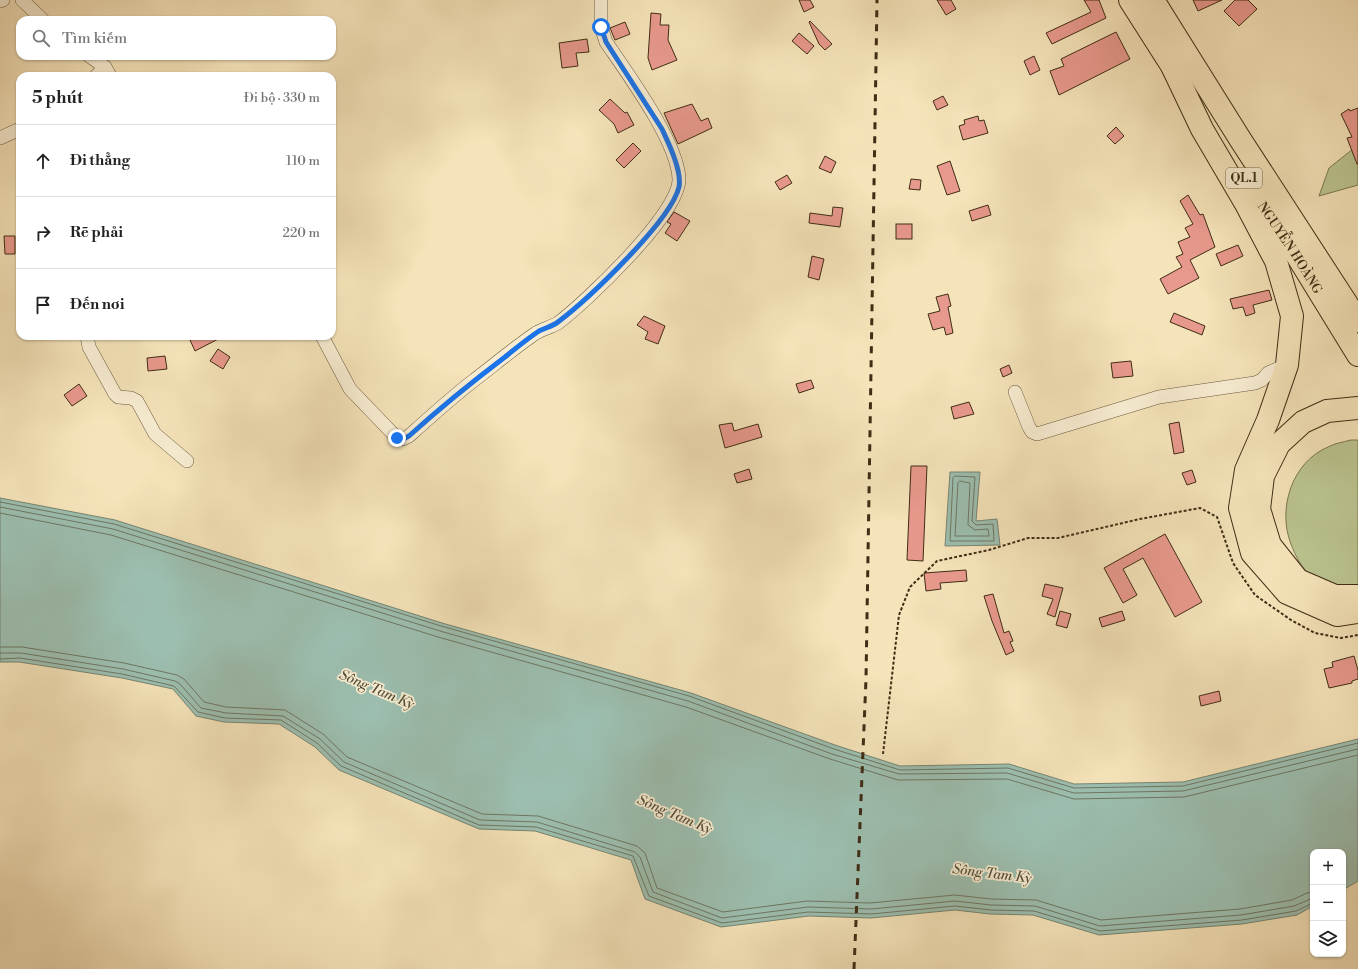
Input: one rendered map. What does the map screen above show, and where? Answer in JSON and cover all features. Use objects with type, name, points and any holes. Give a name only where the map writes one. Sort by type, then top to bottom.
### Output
[{"type":"highway","name":"NGUYỄN HOÀNG","points":[[1130,0],[1173,68],[1296,254],[1358,356]]},
{"type":"highway","name":"NGUYỄN HOÀNG","points":[[1153,0],[1240,139],[1358,321]]},
{"type":"highway","points":[[1173,68],[1202,129],[1246,204],[1276,261],[1292,316],[1287,365],[1268,420],[1246,470],[1240,508],[1252,554],[1287,593],[1337,615],[1358,612]]},
{"type":"highway","points":[[1358,408],[1327,411],[1309,419],[1303,422],[1279,444],[1263,476],[1259,509],[1270,545],[1298,580],[1336,596],[1358,596]]},
{"type":"street","points":[[22,0],[39,16]]},
{"type":"street","points":[[324,340],[350,389],[397,438],[403,439],[409,436],[457,394],[516,348],[541,330],[561,320],[597,288],[655,227],[674,197],[678,188],[679,174],[662,129],[606,42],[601,27],[601,0]]},
{"type":"street","points":[[93,60],[103,72]]},
{"type":"street","points":[[0,138],[16,131]]},
{"type":"street","points":[[88,340],[89,347],[114,394],[118,397],[131,398],[137,401],[155,434],[187,461]]},
{"type":"street","points":[[1015,392],[1029,427],[1032,432],[1037,434],[1159,397],[1255,383],[1262,380],[1268,373],[1287,365]]},
{"type":"path","points":[[883,754],[900,615],[910,588],[938,561],[989,550],[1028,538],[1058,538],[1140,519],[1200,508],[1217,517],[1233,563],[1255,595],[1291,620],[1315,633],[1341,638],[1358,635]]},
{"type":"green space","points":[[1358,145],[1358,185],[1319,196],[1329,168]]},
{"type":"green space","points":[[1351,440],[1358,440],[1358,594],[1335,587],[1313,577],[1305,570],[1291,544],[1287,530],[1286,516],[1287,502],[1291,488],[1297,475],[1305,464],[1316,454],[1328,447]]},
{"type":"water","points":[[950,472],[980,472],[976,521],[997,519],[1000,545],[945,546]]},
{"type":"water","name":"Sông Tam Kỳ","points":[[0,498],[115,520],[442,623],[691,693],[835,745],[900,766],[1009,764],[1074,784],[1183,782],[1358,739],[1358,881],[1346,888],[1346,849],[1310,849],[1310,908],[1297,915],[1242,924],[1099,935],[1033,915],[990,914],[955,910],[871,918],[809,916],[721,927],[645,899],[631,860],[535,831],[479,829],[339,770],[315,747],[279,724],[224,722],[196,716],[173,689],[122,678],[19,662],[0,662]]},
{"type":"building","points":[[799,0],[810,0],[814,7],[804,12]]},
{"type":"building","points":[[937,0],[951,0],[956,9],[946,15]]},
{"type":"building","points":[[1084,0],[1099,0],[1106,18],[1052,44],[1046,33],[1091,12]]},
{"type":"building","points":[[1193,0],[1222,0],[1198,11]]},
{"type":"building","points":[[1235,0],[1248,0],[1257,9],[1239,26],[1224,11]]},
{"type":"building","points":[[651,13],[661,14],[660,25],[669,25],[668,40],[677,60],[652,70],[648,58]]},
{"type":"building","points":[[810,21],[832,44],[825,50],[819,44],[809,22]]},
{"type":"building","points":[[625,22],[630,34],[615,40],[610,28]]},
{"type":"building","points":[[1116,32],[1130,59],[1059,95],[1050,71],[1064,66],[1061,59]]},
{"type":"building","points":[[799,33],[814,46],[807,54],[792,41]]},
{"type":"building","points":[[587,39],[589,52],[576,53],[578,66],[562,68],[559,43]]},
{"type":"building","points":[[1034,56],[1040,70],[1030,75],[1024,61]]},
{"type":"building","points":[[943,96],[948,105],[937,110],[933,101]]},
{"type":"building","points":[[610,99],[625,113],[627,112],[634,125],[618,133],[614,124],[599,110]]},
{"type":"building","points":[[692,104],[701,121],[708,118],[712,128],[678,144],[664,113]]},
{"type":"building","points":[[1358,108],[1357,164],[1347,138],[1352,137],[1341,114],[1349,109],[1350,111]]},
{"type":"building","points":[[978,116],[979,121],[984,120],[988,133],[963,140],[959,126],[965,124],[964,120]]},
{"type":"building","points":[[1116,127],[1124,136],[1115,144],[1107,136]]},
{"type":"building","points":[[633,143],[641,151],[624,168],[616,160]]},
{"type":"building","points":[[825,156],[836,162],[831,173],[819,168]]},
{"type":"building","points":[[950,161],[960,191],[947,195],[937,166]]},
{"type":"building","points":[[787,175],[792,183],[780,190],[775,182]]},
{"type":"building","points":[[911,179],[921,180],[920,190],[909,189]]},
{"type":"building","points":[[1188,195],[1200,215],[1203,214],[1215,247],[1190,260],[1199,278],[1168,294],[1160,279],[1182,267],[1176,257],[1183,254],[1178,242],[1190,237],[1185,228],[1193,224],[1180,201]]},
{"type":"building","points":[[988,205],[991,215],[972,221],[969,211]]},
{"type":"building","points":[[833,207],[843,208],[840,227],[809,223],[810,213],[832,216]]},
{"type":"building","points":[[674,212],[690,221],[677,241],[665,233],[671,224],[667,222]]},
{"type":"building","points":[[896,224],[912,224],[912,239],[896,239]]},
{"type":"building","points":[[4,236],[15,236],[15,254],[5,254]]},
{"type":"building","points":[[1238,245],[1243,256],[1221,266],[1216,254]]},
{"type":"building","points":[[812,256],[824,259],[819,280],[808,277]]},
{"type":"building","points":[[1269,290],[1272,300],[1253,305],[1255,313],[1246,316],[1243,307],[1233,309],[1230,299]]},
{"type":"building","points":[[948,294],[951,306],[948,307],[953,333],[946,335],[944,327],[933,330],[928,314],[940,311],[936,297]]},
{"type":"building","points":[[1174,313],[1205,326],[1202,335],[1170,322]]},
{"type":"building","points":[[644,316],[665,326],[658,344],[645,339],[648,332],[637,325]]},
{"type":"building","points":[[190,340],[216,340],[195,351]]},
{"type":"building","points":[[218,349],[230,357],[223,369],[210,361]]},
{"type":"building","points":[[165,356],[167,369],[148,371],[147,358]]},
{"type":"building","points":[[1131,361],[1133,376],[1113,378],[1111,363]]},
{"type":"building","points":[[1009,365],[1012,373],[1003,377],[1000,369]]},
{"type":"building","points":[[811,380],[814,388],[799,393],[796,384]]},
{"type":"building","points":[[79,384],[87,396],[72,406],[64,395]]},
{"type":"building","points":[[969,402],[974,414],[954,419],[951,407]]},
{"type":"building","points":[[1179,422],[1184,452],[1174,454],[1169,424]]},
{"type":"building","points":[[732,423],[734,431],[758,424],[762,437],[725,448],[719,425]]},
{"type":"building","points":[[911,466],[927,466],[923,561],[907,560]]},
{"type":"building","points":[[749,469],[752,479],[737,483],[734,474]]},
{"type":"building","points":[[1192,470],[1196,482],[1187,485],[1182,473]]},
{"type":"building","points":[[1165,534],[1202,602],[1175,617],[1143,558],[1123,569],[1137,595],[1123,603],[1104,568]]},
{"type":"building","points":[[966,570],[967,581],[940,583],[941,589],[926,591],[924,573]]},
{"type":"building","points":[[1045,584],[1063,588],[1055,617],[1047,614],[1053,599],[1042,596]]},
{"type":"building","points":[[993,594],[1004,633],[1009,631],[1013,641],[1010,642],[1014,651],[1006,655],[992,621],[984,596]]},
{"type":"building","points":[[1060,611],[1071,614],[1067,628],[1056,625]]},
{"type":"building","points":[[1122,611],[1125,620],[1102,627],[1099,618]]},
{"type":"building","points":[[1354,656],[1358,670],[1358,679],[1352,681],[1352,683],[1329,688],[1324,669],[1333,667],[1332,662]]},
{"type":"building","points":[[1219,691],[1221,701],[1201,706],[1199,696]]},
{"type":"railway","points":[[854,969],[866,679],[877,0]]},
{"type":"route","points":[[397,438],[403,439],[409,436],[457,394],[516,348],[541,330],[556,324],[561,320],[597,288],[636,248],[655,227],[674,197],[678,188],[679,174],[662,129],[606,42],[601,27]]}]
